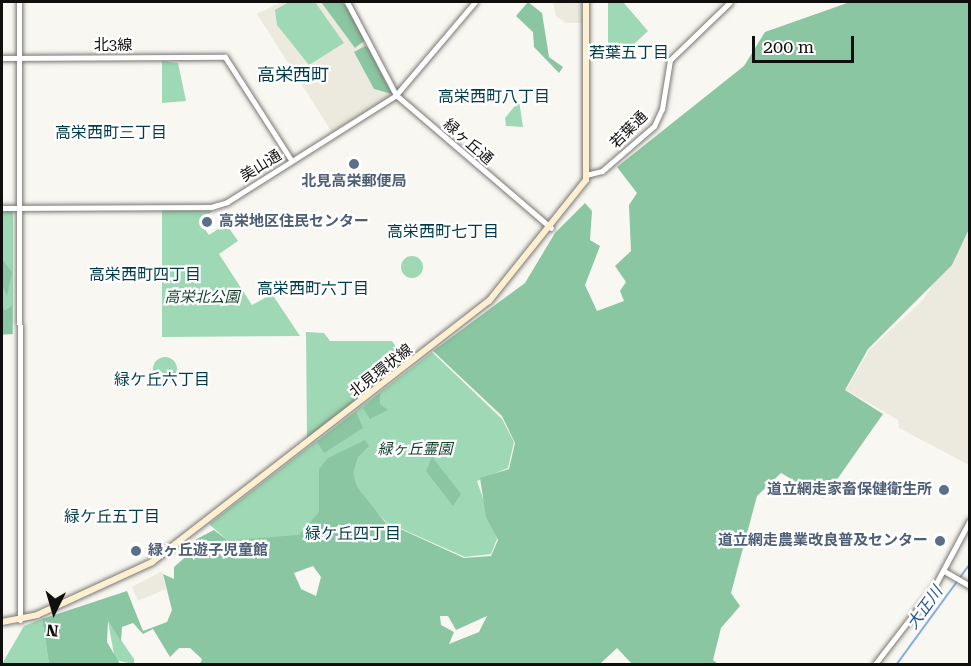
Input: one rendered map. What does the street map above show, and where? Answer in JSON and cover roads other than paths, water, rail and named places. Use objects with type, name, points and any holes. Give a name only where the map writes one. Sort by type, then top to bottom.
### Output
[{"type":"main road","name":"北見環状線","points":[[2,622],[20,620],[123,579],[181,541],[474,315],[580,192],[586,175],[586,2]]},
{"type":"street","points":[[19,2],[20,620]]},
{"type":"street","name":"緑ヶ丘通","points":[[346,2],[396,94],[550,228]]},
{"type":"street","name":"美山通","points":[[2,208],[211,207],[396,94],[475,2]]},
{"type":"street","name":"若葉通","points":[[586,175],[602,171],[654,126],[662,109],[669,60],[730,2]]},
{"type":"street","name":"北3線","points":[[2,58],[225,57],[291,160]]},
{"type":"street","points":[[875,664],[944,571],[969,520]]},
{"type":"street","points":[[944,571],[968,584]]},
{"type":"waterway","name":"大正川","points":[[897,664],[970,564]]},
{"type":"place","name":"北見高栄郵便局","points":[[354,164]]},
{"type":"place","name":"高栄地区住民センター","points":[[207,222]]},
{"type":"place","name":"道立網走家畜保健衛生所","points":[[944,490]]},
{"type":"place","name":"道立網走農業改良普及センター","points":[[940,541]]},
{"type":"place","name":"緑ヶ丘遊子児童館","points":[[136,551]]},
{"type":"district","name":"若葉五丁目","points":[[629,53]]},
{"type":"district","name":"高栄西町","points":[[293,75]]},
{"type":"district","name":"高栄西町八丁目","points":[[494,97]]},
{"type":"district","name":"高栄西町三丁目","points":[[111,133]]},
{"type":"district","name":"高栄西町七丁目","points":[[443,232]]},
{"type":"district","name":"高栄西町四丁目","points":[[145,275]]},
{"type":"district","name":"高栄西町六丁目","points":[[313,289]]},
{"type":"district","name":"緑ケ丘六丁目","points":[[162,380]]},
{"type":"district","name":"緑ケ丘五丁目","points":[[112,517]]},
{"type":"district","name":"緑ケ丘四丁目","points":[[353,534]]},
{"type":"park label","name":"高栄北公園","points":[[202,298]]},
{"type":"park label","name":"緑ヶ丘霊園","points":[[415,450]]}]
